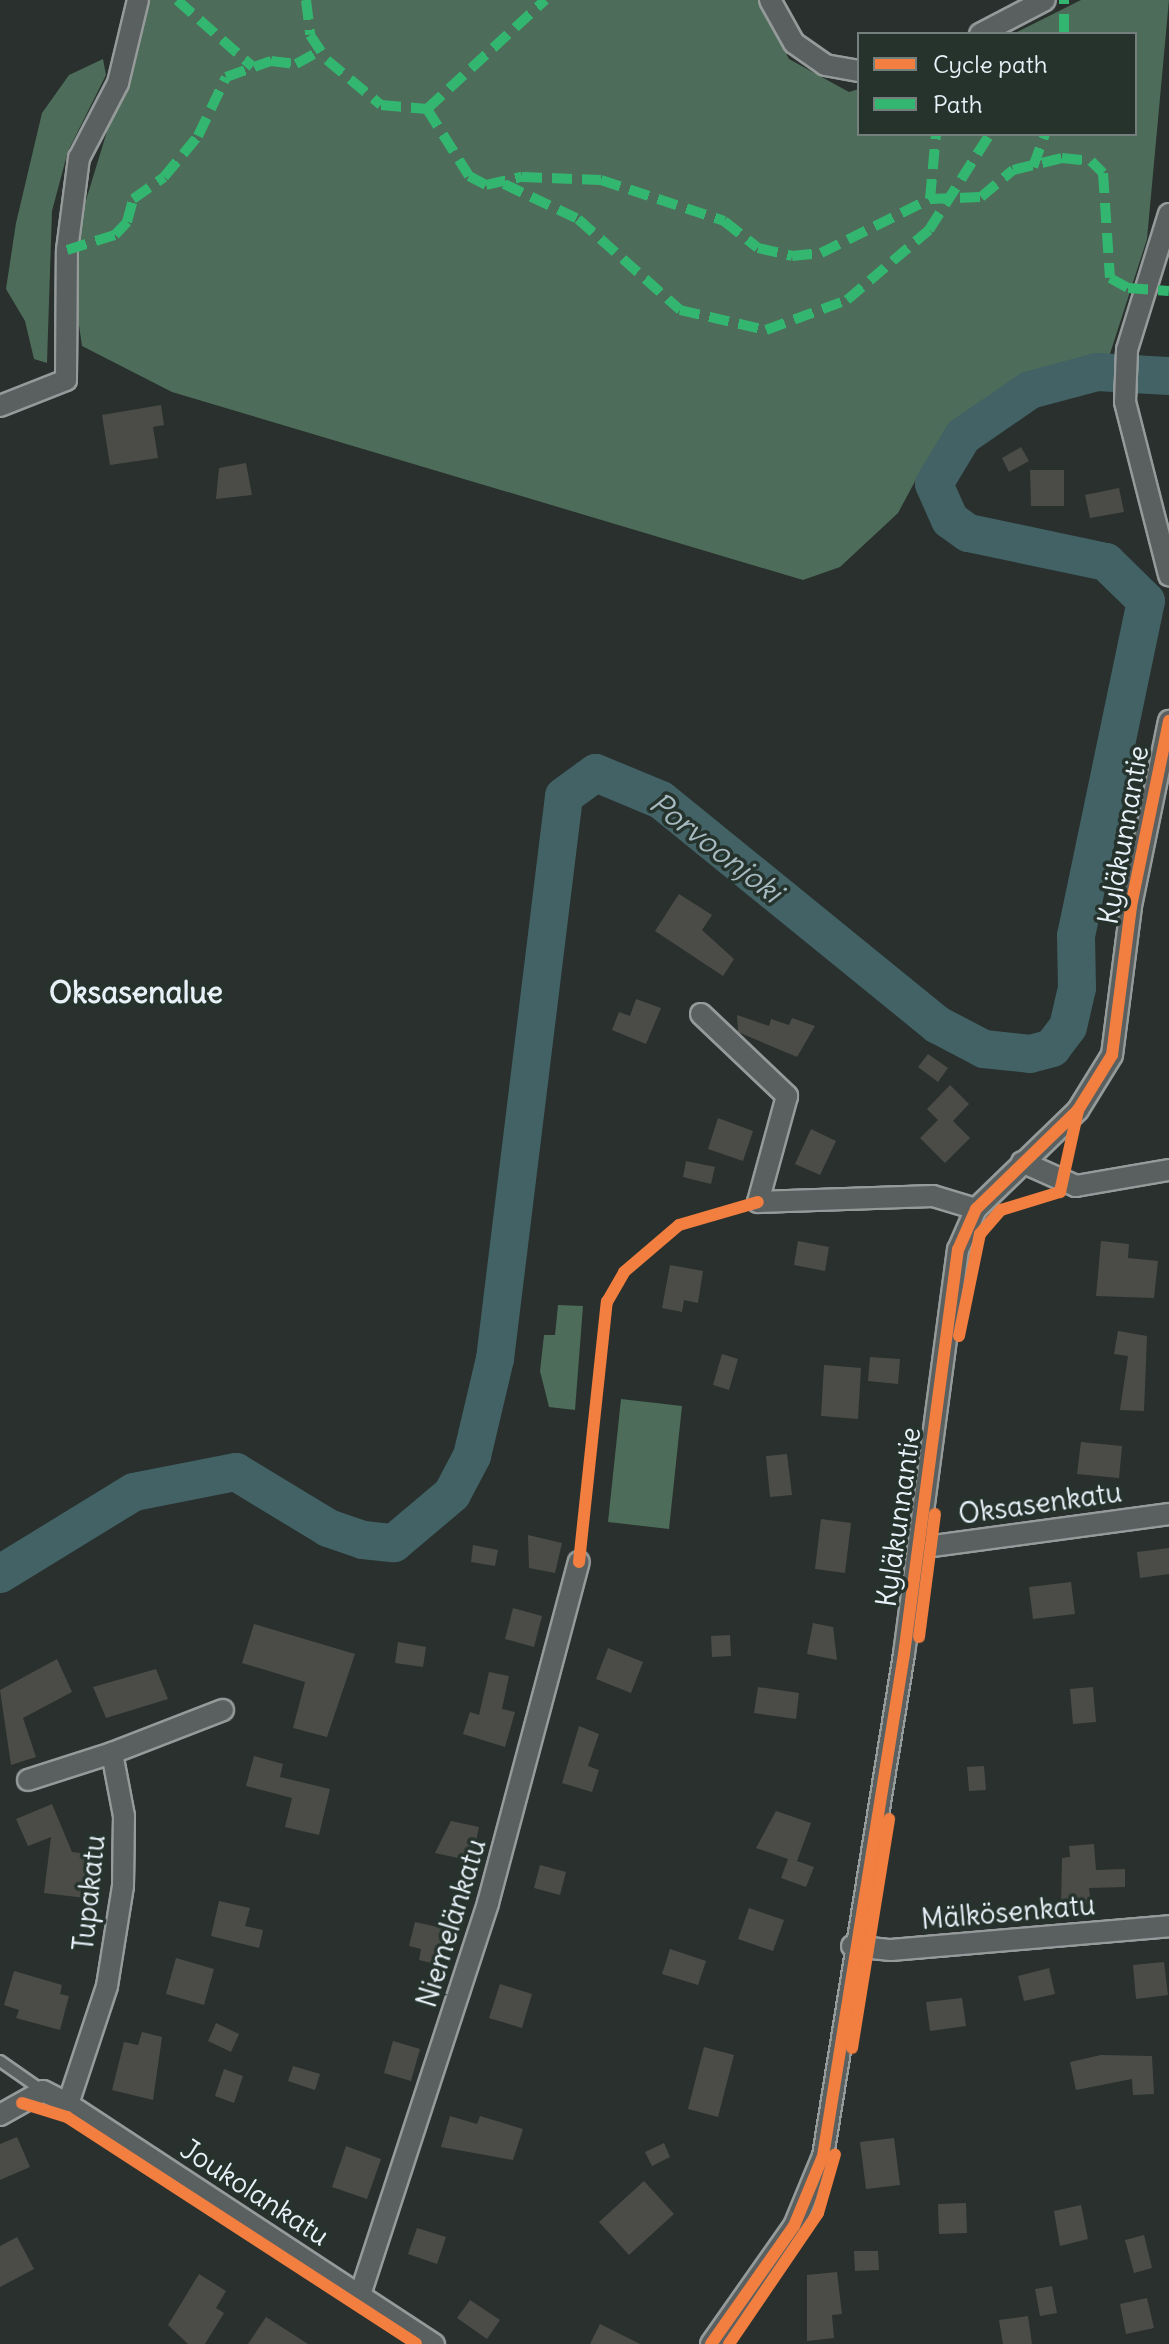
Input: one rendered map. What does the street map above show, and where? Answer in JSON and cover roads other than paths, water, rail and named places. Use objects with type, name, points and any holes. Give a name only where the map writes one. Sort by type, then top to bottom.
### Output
[{"type":"street","points":[[0,406],[66,380],[67,250],[79,158],[118,83],[138,0]]},
{"type":"street","points":[[770,0],[794,43],[825,65],[857,71]]},
{"type":"street","points":[[984,32],[1045,0]]},
{"type":"street","points":[[1169,214],[1127,350],[1125,402],[1169,575]]},
{"type":"street","name":"Kyläkunnantie","points":[[711,2344],[794,2226],[823,2156],[852,1946],[918,1548],[952,1281],[976,1209],[1078,1110],[1112,1055],[1131,906],[1169,721]]},
{"type":"street","points":[[701,1014],[787,1096],[758,1202],[933,1196],[976,1209]]},
{"type":"street","points":[[1022,1162],[1076,1186],[1169,1170]]},
{"type":"street","name":"Oksasenkatu","points":[[918,1548],[1169,1514]]},
{"type":"street","name":"Niemelänkatu","points":[[360,2295],[488,1903],[579,1562]]},
{"type":"street","points":[[28,1780],[112,1753],[223,1710]]},
{"type":"street","name":"Tupakatu","points":[[68,2104],[107,1986],[123,1886],[124,1816],[112,1753]]},
{"type":"street","name":"Mälkösenkatu","points":[[852,1946],[891,1950],[1169,1926]]},
{"type":"street","points":[[0,2115],[43,2091]]},
{"type":"street","name":"Joukolankatu","points":[[43,2091],[68,2104],[434,2344]]},
{"type":"lane","points":[[0,2061],[43,2091]]},
{"type":"waterway","name":"Porvoonjoki","points":[[0,1574],[134,1492],[236,1472],[328,1528],[363,1540],[394,1543],[452,1494],[472,1456],[495,1359],[564,796],[596,773],[661,800],[938,1025],[984,1049],[1030,1054],[1052,1048],[1068,1027],[1077,988],[1076,936],[1146,601],[1106,562],[968,533],[950,520],[934,484],[963,436],[1030,390],[1097,372],[1169,376]]},
{"type":"district","name":"Oksasenalue","points":[[136,992]]}]
